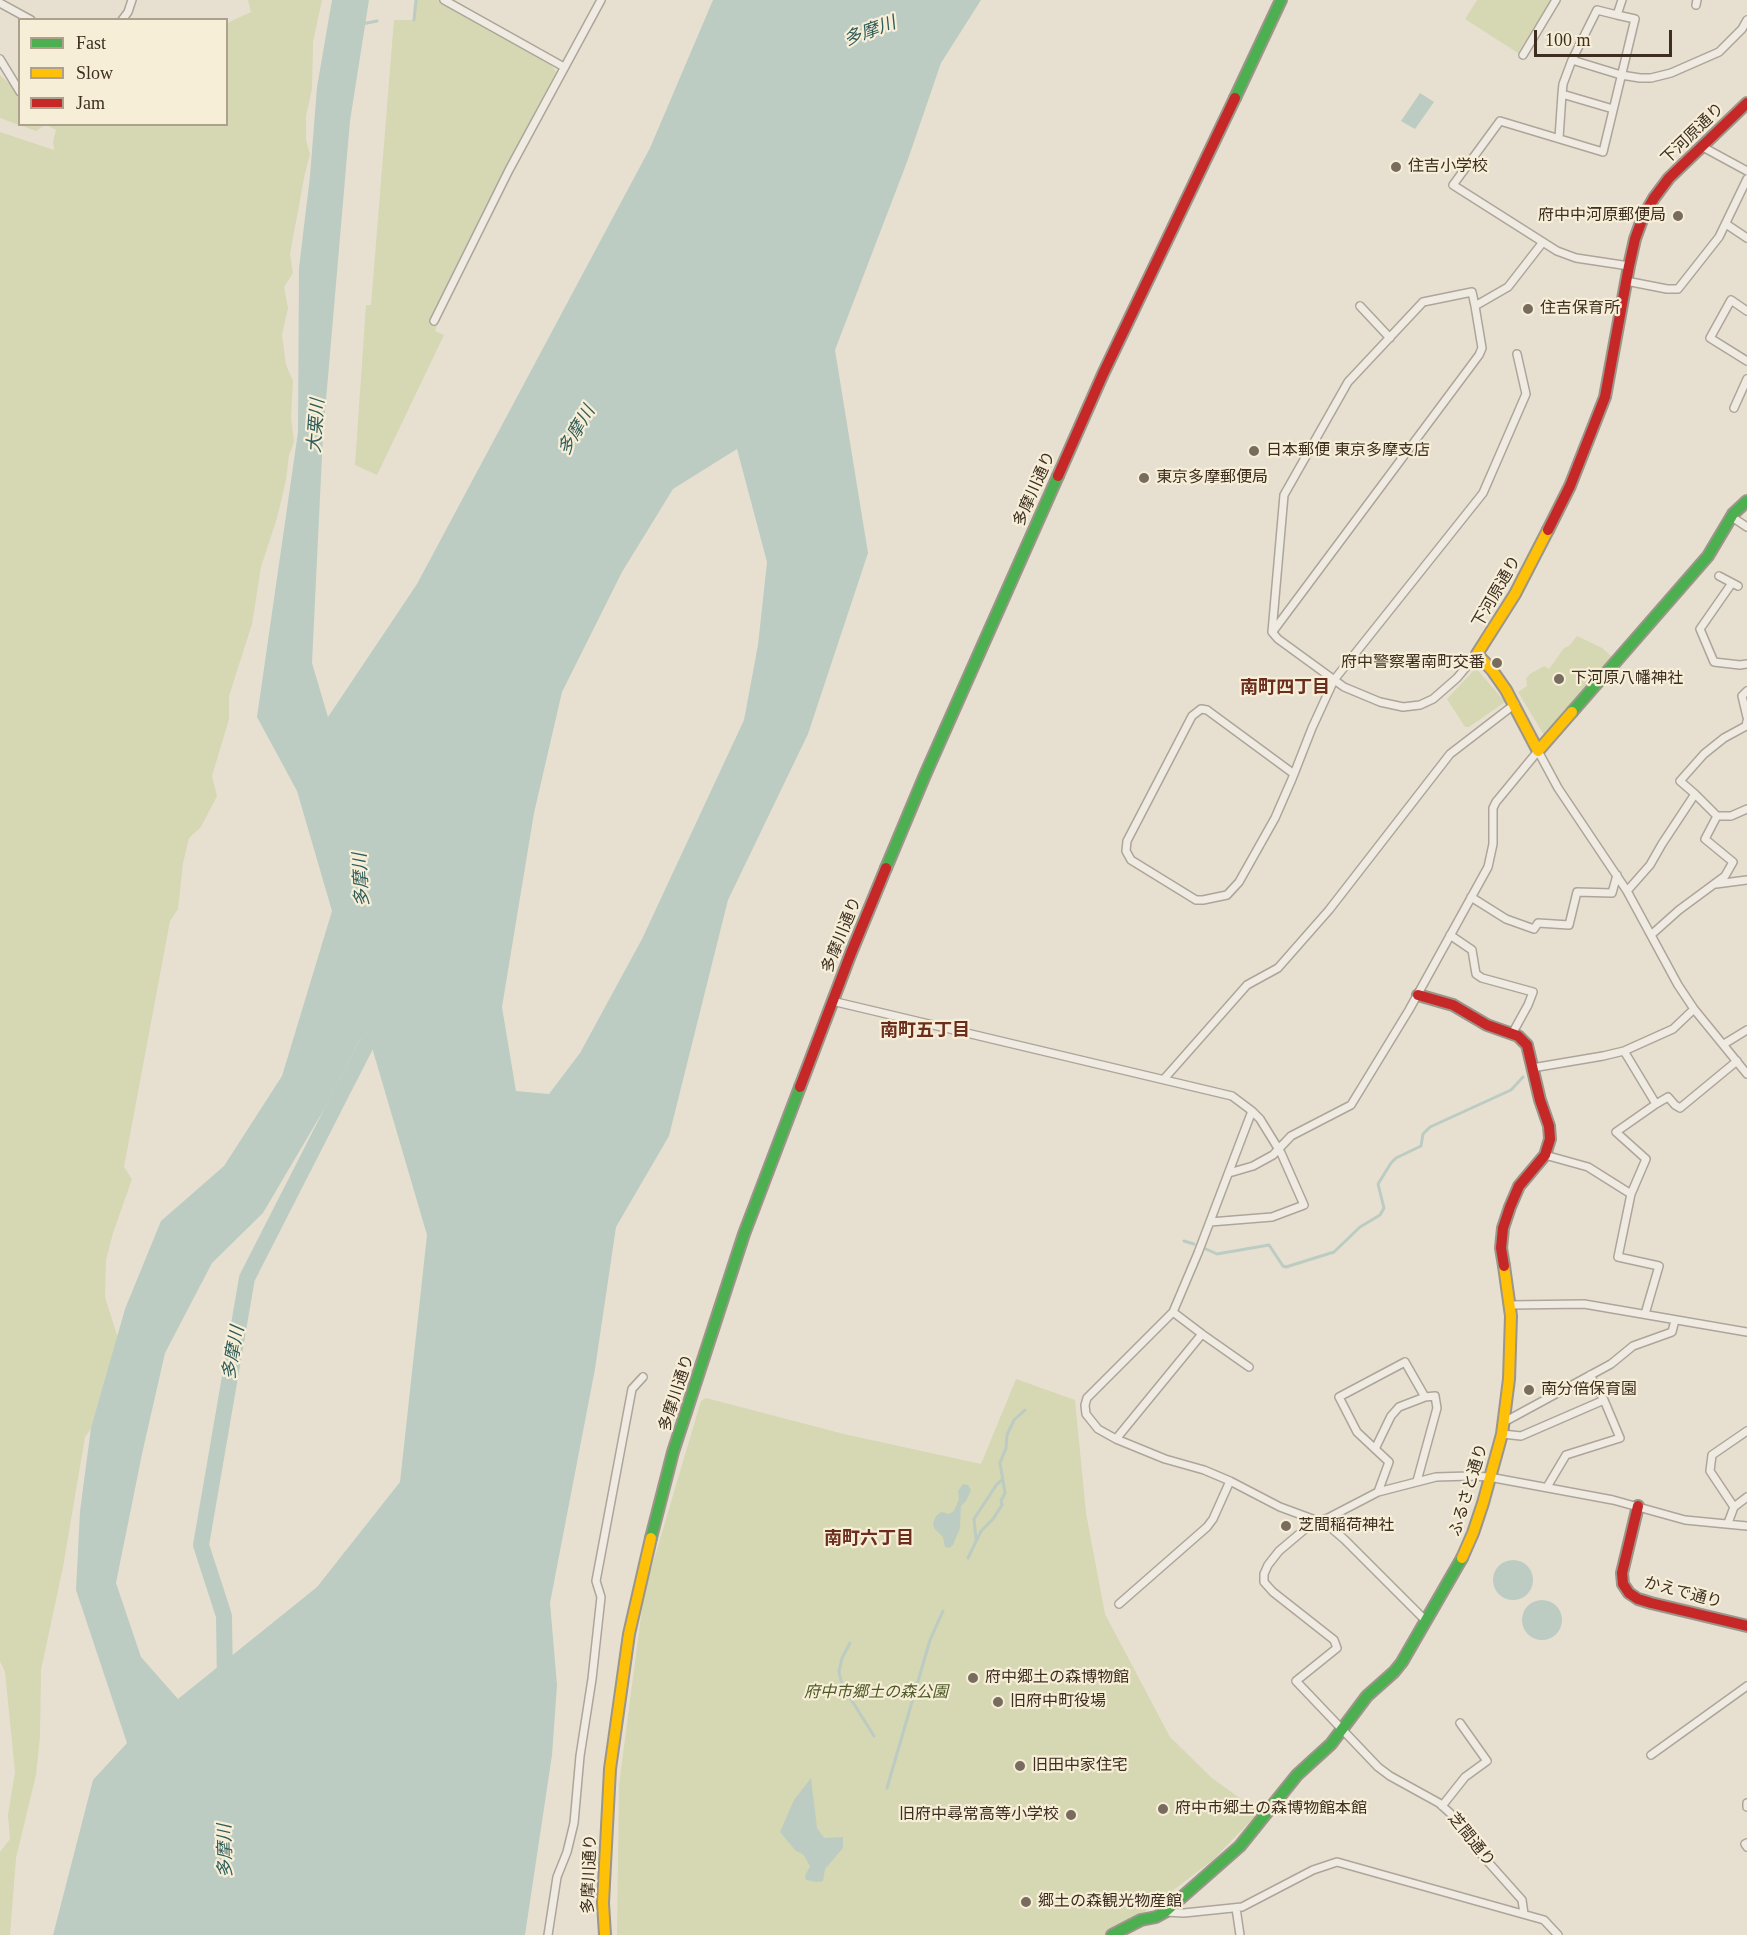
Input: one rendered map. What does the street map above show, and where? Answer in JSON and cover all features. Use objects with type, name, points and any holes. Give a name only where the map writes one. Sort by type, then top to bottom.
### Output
[{"type":"street","points":[[124,18],[132,0]]},
{"type":"street","points":[[444,0],[564,67]]},
{"type":"street","points":[[434,321],[509,170],[601,0]]},
{"type":"street","name":"多摩川通り","points":[[605,1935],[603,1903],[606,1834],[614,1734],[623,1668],[643,1569],[673,1452],[733,1267],[850,953],[926,775],[1088,406],[1281,0]]},
{"type":"street","points":[[1523,55],[1556,0]]},
{"type":"street","points":[[1617,15],[1622,0]]},
{"type":"street","points":[[0,3],[27,18]]},
{"type":"street","points":[[1559,138],[1563,84],[1572,60],[1597,10],[1635,19],[1604,152],[1500,121],[1453,185],[1557,251],[1576,258],[1629,266]]},
{"type":"street","points":[[1572,60],[1621,75],[1652,78],[1719,52],[1747,20]]},
{"type":"street","points":[[0,59],[18,89]]},
{"type":"street","points":[[1562,94],[1613,110]]},
{"type":"street","name":"下河原通り","points":[[1747,103],[1669,178],[1643,217],[1629,266],[1605,397],[1574,475],[1515,594],[1477,654],[1492,670],[1515,704],[1558,788],[1627,891],[1694,1009],[1747,1074]]},
{"type":"street","points":[[1701,146],[1747,171]]},
{"type":"street","points":[[1626,281],[1678,289],[1713,247],[1747,179]]},
{"type":"street","points":[[1726,224],[1747,238]]},
{"type":"street","points":[[1475,306],[1508,286],[1543,242]]},
{"type":"street","points":[[1272,632],[1479,355],[1482,348],[1472,292],[1423,302],[1348,382],[1284,495],[1272,632],[1278,639],[1344,687],[1392,706],[1413,707],[1428,703],[1442,692],[1477,654]]},
{"type":"street","points":[[1747,311],[1731,300],[1710,338],[1747,361]]},
{"type":"street","points":[[1360,306],[1390,338]]},
{"type":"street","points":[[1294,774],[1207,710],[1201,708],[1192,716],[1127,841],[1126,851],[1131,860],[1196,900],[1227,895],[1239,882],[1275,818],[1294,774],[1334,680],[1483,493],[1526,394],[1517,354]]},
{"type":"street","points":[[1734,408],[1747,379]]},
{"type":"street","points":[[1228,1173],[1253,1166],[1273,1155],[1291,1136],[1351,1105],[1418,994],[1488,867],[1493,844],[1493,808],[1538,751],[1708,556],[1732,517],[1747,501]]},
{"type":"street","points":[[1732,517],[1747,527]]},
{"type":"street","points":[[1719,576],[1735,585],[1700,629],[1714,662],[1747,664]]},
{"type":"street","points":[[1747,691],[1742,696],[1747,717],[1746,726],[1724,738],[1704,754],[1680,781],[1717,816],[1731,816],[1747,809]]},
{"type":"street","points":[[1164,1079],[1247,985],[1278,968],[1329,910],[1450,754],[1515,704]]},
{"type":"street","points":[[1627,891],[1650,865],[1695,794]]},
{"type":"street","points":[[1651,935],[1679,910],[1725,876],[1733,862],[1705,839],[1717,816]]},
{"type":"street","points":[[1471,897],[1506,919],[1534,929],[1538,923],[1569,925],[1576,892],[1612,893],[1617,875]]},
{"type":"street","points":[[1716,884],[1732,884],[1747,880]]},
{"type":"street","points":[[1450,935],[1472,950],[1476,974],[1482,978],[1533,992],[1512,1034]]},
{"type":"street","points":[[1418,994],[1453,1005],[1487,1025],[1518,1036],[1527,1046],[1549,1126],[1550,1139],[1545,1155],[1588,1167],[1631,1194]]},
{"type":"street","points":[[832,1001],[1232,1096],[1260,1119],[1281,1153],[1304,1205],[1272,1217],[1210,1222]]},
{"type":"street","points":[[1532,1068],[1624,1051],[1673,1029],[1694,1009]]},
{"type":"street","points":[[1724,1044],[1747,1030]]},
{"type":"street","points":[[1624,1051],[1656,1104]]},
{"type":"street","points":[[1645,1314],[1659,1266],[1618,1257],[1631,1194],[1646,1159],[1616,1132],[1668,1097],[1680,1108],[1737,1061]]},
{"type":"street","points":[[1252,1111],[1173,1312],[1098,1384],[1084,1405],[1088,1417],[1098,1429],[1116,1439],[1165,1459],[1203,1470],[1280,1507],[1318,1521],[1344,1539],[1426,1621]]},
{"type":"street","name":"ふるさと通り","points":[[1112,1935],[1141,1920],[1156,1917],[1165,1912],[1240,1846],[1297,1775],[1331,1744],[1367,1696],[1402,1662],[1458,1566],[1473,1533],[1504,1422],[1509,1379],[1511,1316],[1501,1248],[1503,1228],[1509,1207],[1519,1186],[1545,1155]]},
{"type":"street","points":[[1510,1305],[1584,1304],[1747,1332]]},
{"type":"street","points":[[1173,1312],[1249,1367]]},
{"type":"street","points":[[1504,1422],[1611,1364],[1633,1346],[1672,1332],[1675,1320]]},
{"type":"street","points":[[1116,1439],[1202,1334]]},
{"type":"street","points":[[1378,1492],[1389,1462],[1357,1432],[1339,1397],[1406,1362],[1425,1397]]},
{"type":"street","points":[[1547,1487],[1566,1455],[1620,1438],[1604,1400],[1590,1376]]},
{"type":"street","points":[[548,1935],[557,1877],[567,1852],[574,1823],[579,1756],[592,1679],[601,1597],[596,1581],[632,1389],[643,1377]]},
{"type":"street","points":[[1375,1449],[1391,1416],[1399,1407],[1425,1397],[1435,1396],[1437,1408],[1417,1480]]},
{"type":"street","points":[[1502,1434],[1521,1436],[1604,1400]]},
{"type":"street","points":[[1734,1507],[1710,1471],[1712,1455],[1747,1431]]},
{"type":"street","points":[[1318,1521],[1378,1492],[1417,1480],[1470,1476],[1490,1477],[1547,1487],[1638,1506],[1685,1520],[1747,1526]]},
{"type":"street","points":[[1119,1604],[1207,1527],[1230,1481]]},
{"type":"street","points":[[1728,1523],[1734,1507],[1747,1497]]},
{"type":"street","name":"かえで通り","points":[[1638,1506],[1622,1573],[1623,1584],[1629,1593],[1651,1603],[1747,1626]]},
{"type":"street","name":"芝間通り","points":[[1318,1521],[1311,1524],[1279,1551],[1264,1574],[1264,1582],[1273,1592],[1334,1640],[1337,1648],[1296,1681],[1363,1753],[1390,1776],[1442,1806],[1522,1900],[1524,1914]]},
{"type":"street","points":[[1652,1755],[1747,1686]]},
{"type":"street","points":[[1442,1806],[1465,1777],[1487,1761],[1460,1723]]},
{"type":"street","points":[[1165,1912],[1184,1913],[1242,1907],[1313,1870],[1337,1862],[1544,1920],[1558,1935]]},
{"type":"street","points":[[1236,1908],[1240,1935]]},
{"type":"green space","points":[[248,0],[322,0],[313,42],[312,89],[306,116],[306,140],[310,154],[290,254],[293,273],[284,287],[288,308],[282,335],[286,365],[293,381],[291,416],[294,442],[289,455],[277,518],[261,567],[252,624],[229,696],[229,719],[212,776],[217,796],[201,827],[189,838],[183,863],[178,909],[170,921],[124,1167],[132,1179],[106,1260],[105,1297],[127,1357],[122,1388],[85,1437],[63,1567],[41,1670],[40,1736],[36,1775],[16,1858],[10,1935],[0,1935],[0,1852],[10,1839],[8,1815],[15,1772],[5,1672],[0,1661],[0,132],[54,150],[56,130],[49,126],[228,126],[228,23],[251,12]]},
{"type":"green space","points":[[416,0],[443,0],[552,66],[556,72],[431,319],[438,322],[435,331],[444,335],[377,475],[355,465],[366,305],[371,305],[394,20],[414,20]]},
{"type":"green space","points":[[1477,0],[1551,0],[1518,53],[1465,19]]},
{"type":"green space","points":[[0,75],[18,94],[18,124],[0,118]]},
{"type":"green space","points":[[22,126],[44,126],[36,131]]},
{"type":"green space","points":[[1577,636],[1602,648],[1612,657],[1588,684],[1590,689],[1579,705],[1572,703],[1544,735],[1518,692],[1527,686],[1526,678],[1530,674],[1544,666],[1549,669],[1564,648],[1569,646]]},
{"type":"green space","points":[[1476,668],[1505,702],[1469,727],[1465,727],[1447,699]]},
{"type":"green space","name":"府中市郷土の森公園","points":[[1016,1379],[1075,1400],[1086,1513],[1105,1614],[1170,1737],[1212,1778],[1259,1812],[1213,1860],[1134,1920],[1104,1935],[617,1935],[619,1785],[644,1593],[701,1401],[706,1398],[844,1434],[981,1464]]},
{"type":"water","name":"大栗川","points":[[332,0],[369,0],[350,121],[323,435],[312,663],[328,717],[417,584],[650,148],[713,0],[981,0],[941,63],[907,162],[835,350],[868,553],[808,734],[728,900],[669,1136],[616,1227],[595,1369],[550,1603],[557,1685],[552,1755],[525,1935],[53,1935],[93,1780],[127,1743],[76,1590],[80,1511],[91,1428],[125,1309],[161,1221],[224,1166],[282,1076],[332,911],[297,791],[257,717],[298,432],[299,268],[310,176],[317,87]],"holes":[[[737,449],[767,562],[758,645],[744,720],[642,939],[580,1053],[549,1094],[516,1091],[502,1007],[534,813],[562,692],[622,572],[673,489]],[[366,1027],[427,1235],[400,1482],[317,1587],[178,1699],[141,1657],[116,1583],[165,1353],[212,1263],[263,1213],[326,1106]]]},
{"type":"water","points":[[1420,93],[1434,102],[1415,129],[1401,121]]},
{"type":"water","points":[[963,1484],[968,1485],[971,1490],[961,1506],[960,1528],[953,1545],[949,1548],[945,1547],[943,1537],[934,1528],[933,1523],[941,1512],[949,1514],[954,1511],[959,1499],[958,1491]]},
{"type":"water","points":[[1513,1560],[1527,1566],[1533,1580],[1527,1594],[1513,1600],[1499,1594],[1493,1580],[1499,1566]]},
{"type":"water","points":[[1542,1600],[1556,1606],[1562,1620],[1556,1634],[1542,1640],[1528,1634],[1522,1620],[1528,1606]]},
{"type":"water","points":[[811,1778],[817,1828],[824,1838],[843,1837],[843,1848],[825,1869],[823,1881],[816,1882],[806,1880],[805,1876],[810,1866],[803,1854],[796,1851],[780,1832],[794,1800]]},
{"type":"waterway","points":[[414,20],[416,0]]},
{"type":"waterway","points":[[362,24],[377,21]]},
{"type":"waterway","name":"多摩川","points":[[225,1684],[224,1616],[201,1545],[247,1278],[369,1039],[368,1018]]},
{"type":"waterway","points":[[1206,1249],[1217,1254],[1269,1245],[1286,1267],[1334,1252],[1360,1227],[1380,1215],[1384,1208],[1378,1184],[1396,1158],[1421,1146],[1423,1134],[1430,1127],[1511,1090],[1523,1077]]},
{"type":"waterway","points":[[1184,1241],[1194,1244]]},
{"type":"waterway","points":[[968,1558],[981,1531],[1002,1505],[1001,1501],[1005,1493],[1000,1463],[1006,1448],[1007,1435],[1014,1420],[1025,1410]]},
{"type":"waterway","points":[[976,1539],[974,1519],[1002,1480]]},
{"type":"waterway","points":[[887,1788],[930,1640],[943,1611]]},
{"type":"waterway","points":[[850,1643],[842,1658],[839,1672],[842,1685],[874,1736]]},
{"type":"traffic: fast","points":[[1235,98],[1281,0]]},
{"type":"traffic: fast","points":[[886,868],[1058,476]]},
{"type":"traffic: fast","points":[[1572,712],[1708,556],[1733,514],[1747,501]]},
{"type":"traffic: fast","points":[[651,1538],[673,1452],[744,1234],[800,1087]]},
{"type":"traffic: fast","points":[[1112,1935],[1141,1920],[1156,1917],[1165,1912],[1240,1846],[1297,1775],[1331,1744],[1367,1696],[1402,1662],[1462,1558]]},
{"type":"traffic: slow","points":[[1548,530],[1515,594],[1477,654],[1506,690],[1538,751],[1572,712]]},
{"type":"traffic: slow","points":[[1462,1558],[1483,1503],[1502,1434],[1509,1379],[1511,1316],[1504,1266]]},
{"type":"traffic: slow","points":[[605,1935],[603,1903],[610,1769],[629,1634],[651,1538]]},
{"type":"traffic: jam","points":[[1058,476],[1103,374],[1235,98]]},
{"type":"traffic: jam","points":[[1548,530],[1570,486],[1605,397],[1629,266],[1643,217],[1669,178],[1747,103]]},
{"type":"traffic: jam","points":[[800,1087],[886,868]]},
{"type":"traffic: jam","points":[[1418,995],[1453,1005],[1487,1025],[1518,1036],[1527,1045],[1540,1100],[1549,1126],[1550,1139],[1545,1155],[1519,1186],[1510,1207],[1503,1228],[1501,1248],[1504,1266]]},
{"type":"traffic: jam","points":[[1638,1506],[1622,1573],[1623,1584],[1629,1593],[1651,1603],[1747,1626]]},
{"type":"place","name":"住吉小学校","points":[[1396,167]]},
{"type":"place","name":"府中中河原郵便局","points":[[1678,216]]},
{"type":"place","name":"住吉保育所","points":[[1528,309]]},
{"type":"place","name":"日本郵便 東京多摩支店","points":[[1254,451]]},
{"type":"place","name":"東京多摩郵便局","points":[[1144,478]]},
{"type":"place","name":"府中警察署南町交番","points":[[1497,663]]},
{"type":"place","name":"下河原八幡神社","points":[[1559,679]]},
{"type":"place","name":"南分倍保育園","points":[[1529,1390]]},
{"type":"place","name":"芝間稲荷神社","points":[[1286,1526]]},
{"type":"place","name":"府中郷土の森博物館","points":[[973,1678]]},
{"type":"place","name":"旧府中町役場","points":[[998,1702]]},
{"type":"place","name":"旧田中家住宅","points":[[1020,1766]]},
{"type":"place","name":"府中市郷土の森博物館本館","points":[[1163,1809]]},
{"type":"place","name":"旧府中尋常高等小学校","points":[[1071,1815]]},
{"type":"place","name":"郷土の森観光物産館","points":[[1026,1902]]},
{"type":"district","name":"南町四丁目","points":[[1285,688]]},
{"type":"district","name":"南町五丁目","points":[[925,1031]]},
{"type":"district","name":"南町六丁目","points":[[869,1539]]}]
